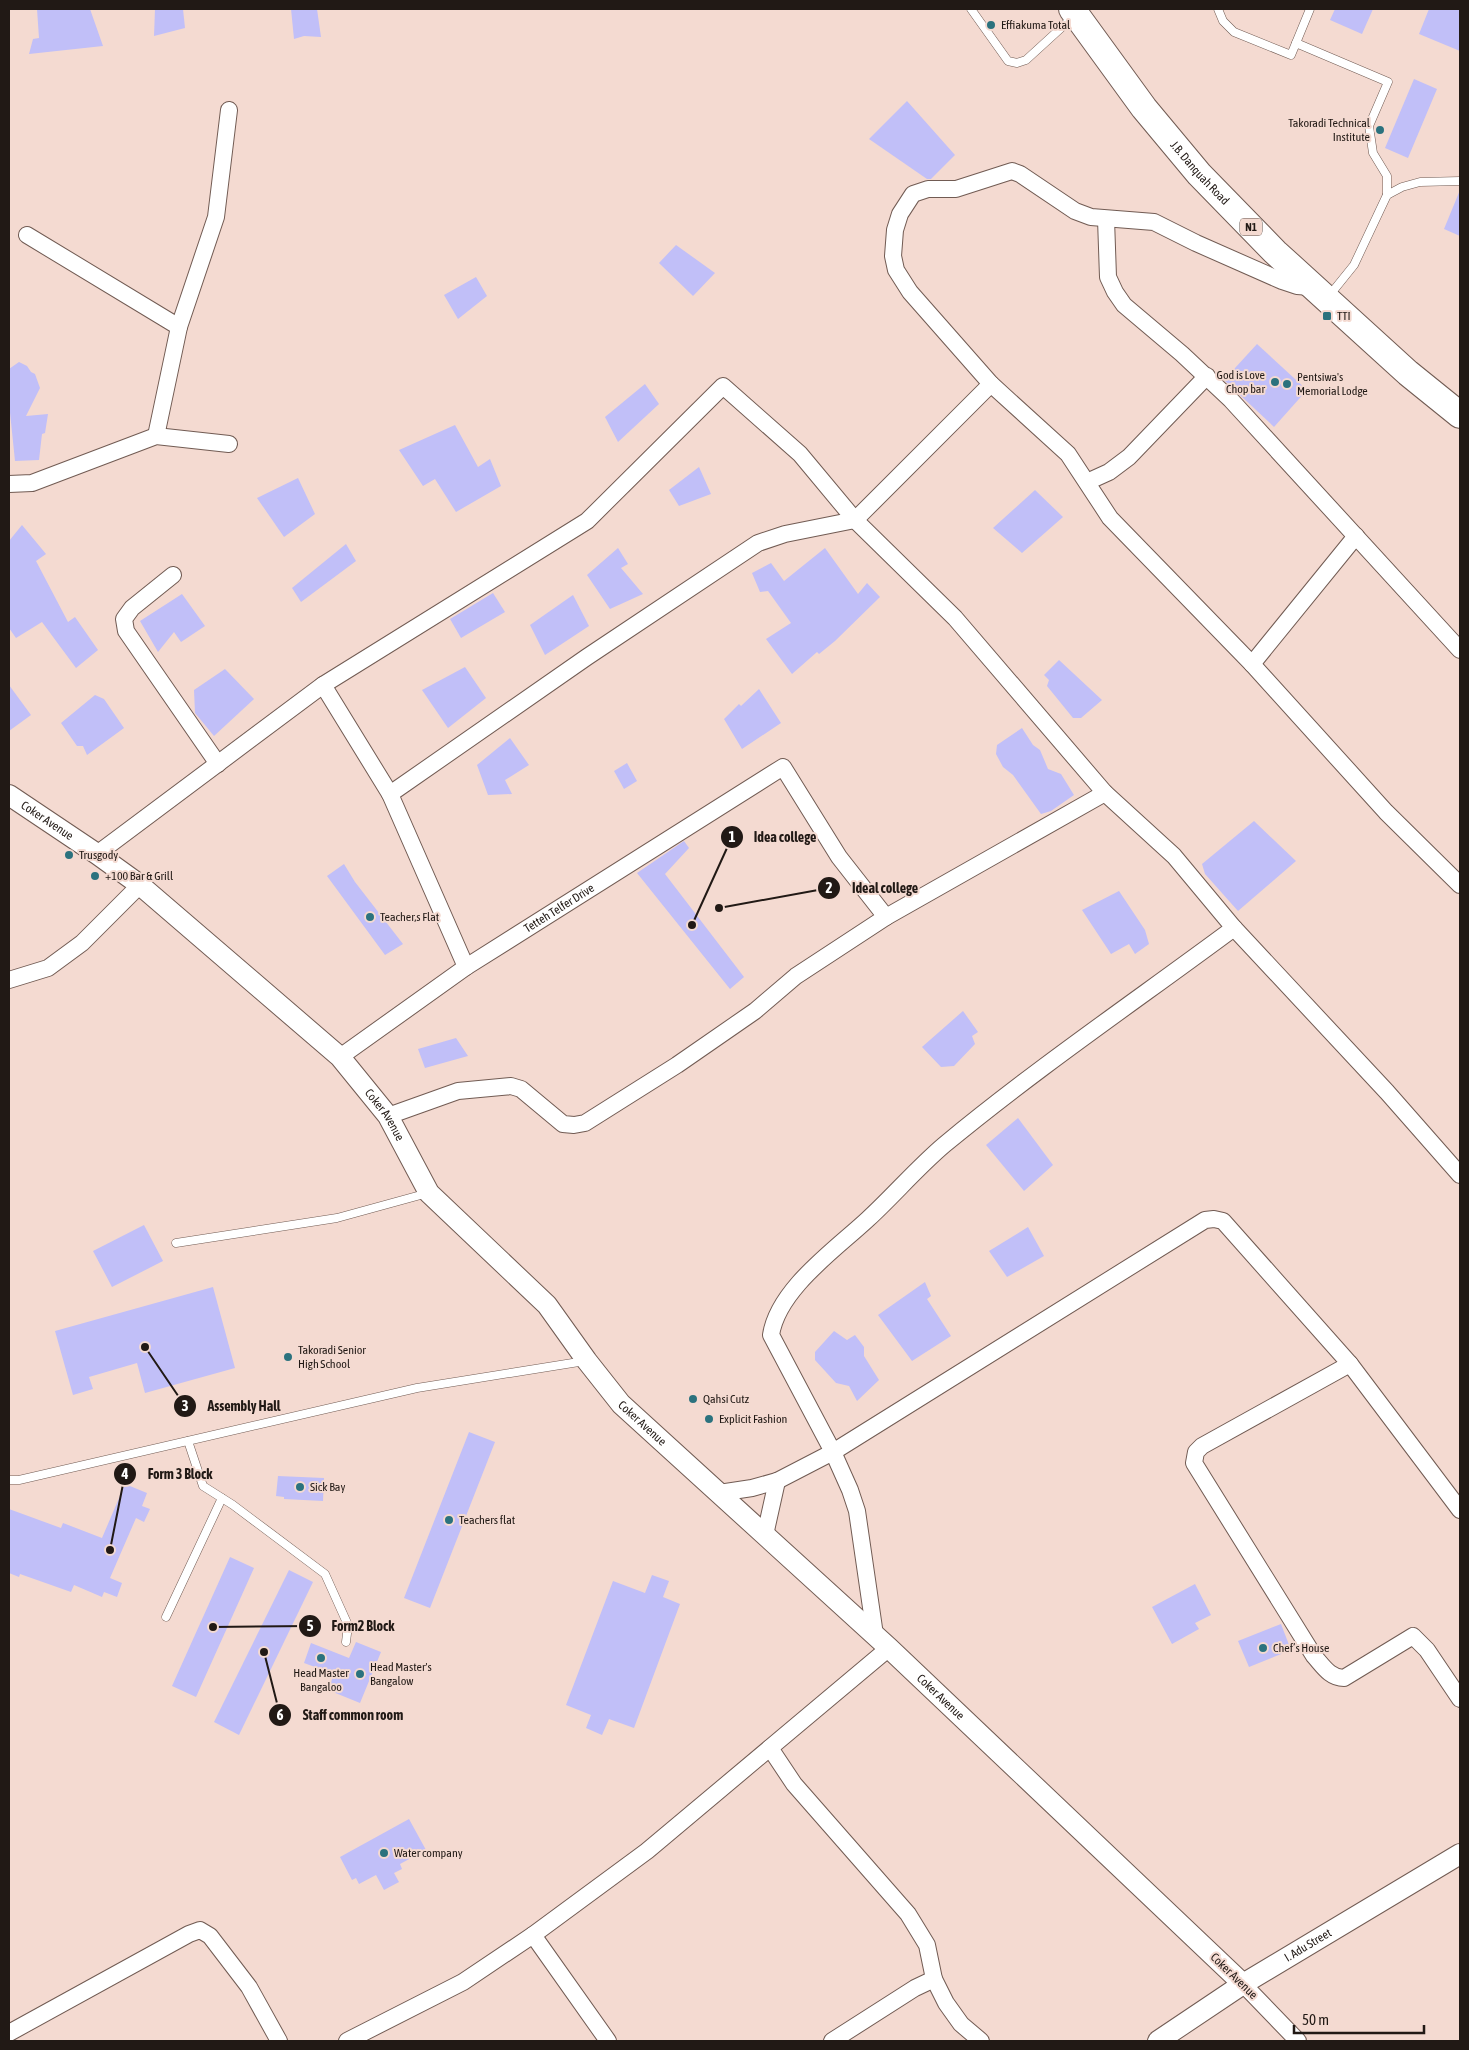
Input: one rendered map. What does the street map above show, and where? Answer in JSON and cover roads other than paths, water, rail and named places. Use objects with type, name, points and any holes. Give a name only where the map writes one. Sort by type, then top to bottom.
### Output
[{"type":"highway","name":"J.B. Danquah Road","points":[[1074,11],[1144,108],[1199,174],[1275,252],[1408,373],[1460,415]]},
{"type":"street","points":[[156,436],[179,327],[216,217],[229,110]]},
{"type":"street","points":[[1320,293],[1282,281],[1154,222],[1147,220],[1092,218],[1075,211],[1020,174],[1012,171],[956,189],[921,190],[913,194],[900,214],[895,230],[893,256],[896,270],[910,292],[991,384],[1058,443],[1087,482],[1110,518],[1252,664],[1386,812],[1460,885]]},
{"type":"street","points":[[1106,219],[1108,277],[1124,305],[1207,376],[1231,400],[1460,650]]},
{"type":"street","points":[[27,235],[179,327]]},
{"type":"street","points":[[1087,482],[1109,472],[1129,456],[1207,376]]},
{"type":"street","points":[[390,794],[587,657],[758,543],[785,534],[855,520],[991,384]]},
{"type":"street","points":[[97,854],[323,685],[587,521],[723,386],[800,454],[855,520],[955,618],[1105,792],[1174,856],[1234,928],[1460,1175]]},
{"type":"street","points":[[9,484],[32,483],[156,436],[229,444]]},
{"type":"street","points":[[1252,664],[1356,536]]},
{"type":"street","points":[[173,576],[132,608],[124,620],[126,631],[218,764]]},
{"type":"street","points":[[323,685],[390,794],[466,967]]},
{"type":"street","name":"Tetteh Telfer Drive","points":[[340,1057],[466,967],[783,767],[839,857],[886,917]]},
{"type":"street","points":[[388,1116],[458,1091],[511,1086],[521,1089],[563,1124],[574,1126],[585,1123],[676,1065],[755,1011],[796,976],[886,917],[1105,792]]},
{"type":"street","name":"Coker Avenue","points":[[9,795],[140,885],[340,1057],[388,1116],[429,1193],[547,1305],[621,1404],[882,1642],[1243,1984],[1298,2041]]},
{"type":"street","points":[[9,980],[48,968],[82,943],[140,885]]},
{"type":"street","points":[[347,2041],[463,1982],[533,1935],[647,1850],[770,1748],[882,1642],[857,1511],[850,1490],[833,1452],[771,1335],[773,1323],[779,1311],[809,1270],[868,1219],[943,1146],[1001,1100],[1234,928]]},
{"type":"street","points":[[719,1493],[752,1488],[777,1481],[833,1452],[1205,1220],[1214,1219],[1224,1221],[1350,1364],[1460,1510]]},
{"type":"street","points":[[1350,1364],[1202,1446],[1196,1452],[1194,1463],[1314,1656],[1328,1672],[1337,1678],[1344,1678],[1413,1636],[1427,1650],[1460,1699]]},
{"type":"street","points":[[765,1535],[777,1481]]},
{"type":"street","points":[[770,1748],[794,1784],[908,1914],[927,1945],[934,1979],[946,2003],[961,2024],[982,2041]]},
{"type":"street","name":"I. Adu Street","points":[[1158,2041],[1243,1984],[1460,1854]]},
{"type":"street","points":[[9,2033],[200,1930],[210,1936],[249,1987],[279,2041]]},
{"type":"street","points":[[533,1935],[608,2041]]},
{"type":"street","points":[[832,2041],[915,1988],[934,1979]]},
{"type":"lane","points":[[971,9],[1008,61],[1017,63],[1026,60],[1074,11]]},
{"type":"lane","points":[[1218,9],[1223,21],[1234,32],[1291,55],[1310,9]]},
{"type":"lane","points":[[1296,43],[1388,82],[1369,126],[1373,153],[1387,176],[1387,195],[1354,265],[1320,293]]},
{"type":"lane","points":[[1387,195],[1402,186],[1420,182],[1460,181]]},
{"type":"lane","points":[[176,1243],[337,1218],[429,1193]]},
{"type":"lane","points":[[9,1480],[19,1480],[417,1388],[587,1361]]},
{"type":"lane","points":[[188,1441],[203,1486],[325,1574],[348,1625],[346,1642]]},
{"type":"lane","points":[[166,1617],[222,1498]]},
{"type":"place","name":"Effiakuma Total","points":[[991,25]]},
{"type":"place","name":"Takoradi Technical Institute","points":[[1380,130]]},
{"type":"place","name":"TTI","points":[[1327,316]]},
{"type":"place","name":"God is Love Chop bar","points":[[1275,382]]},
{"type":"place","name":"Pentsiwa's Memorial Lodge","points":[[1287,384]]},
{"type":"place","name":"Trusgody","points":[[69,855]]},
{"type":"place","name":"+100 Bar & Grill","points":[[95,876]]},
{"type":"place","name":"Ideal college","points":[[719,908]]},
{"type":"place","name":"Teacher,s Flat","points":[[370,917]]},
{"type":"place","name":"Idea college","points":[[692,925]]},
{"type":"place","name":"Assembly Hall","points":[[145,1347]]},
{"type":"place","name":"Takoradi Senior High School","points":[[288,1357]]},
{"type":"place","name":"Qahsi Cutz","points":[[693,1399]]},
{"type":"place","name":"Explicit Fashion","points":[[709,1419]]},
{"type":"place","name":"Sick Bay","points":[[300,1487]]},
{"type":"place","name":"Teachers flat","points":[[449,1520]]},
{"type":"place","name":"Form 3 Block","points":[[110,1550]]},
{"type":"place","name":"Form2 Block","points":[[213,1627]]},
{"type":"place","name":"Chef’s House","points":[[1263,1648]]},
{"type":"place","name":"Staff common room","points":[[264,1652]]},
{"type":"place","name":"Head Master Bangaloo","points":[[321,1658]]},
{"type":"place","name":"Head Master's Bangalow","points":[[360,1674]]},
{"type":"place","name":"Water company","points":[[384,1853]]}]
